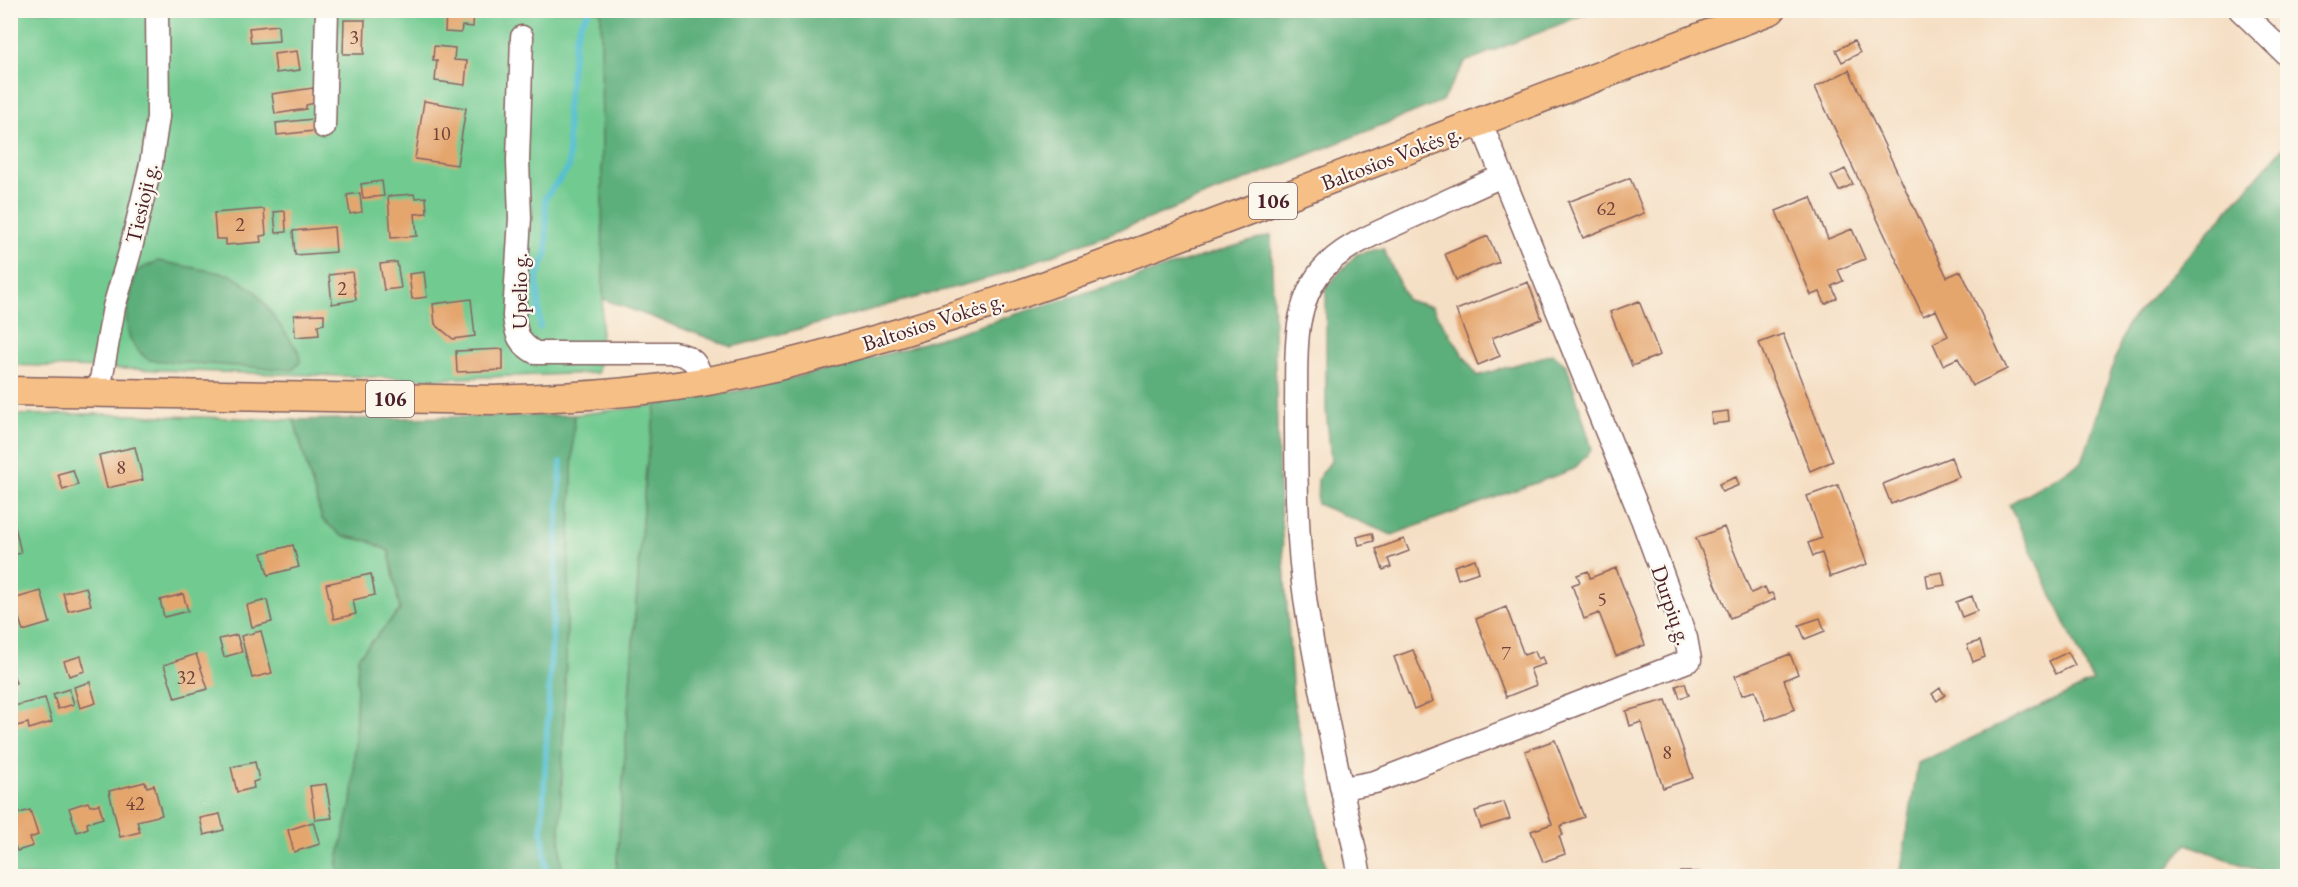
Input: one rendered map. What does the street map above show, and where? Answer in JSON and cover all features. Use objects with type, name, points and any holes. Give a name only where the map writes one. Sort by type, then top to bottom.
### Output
[{"type":"main road","name":"Baltosios Vokės g.","points":[[703,382],[767,369],[849,348],[1083,273],[1481,123],[1771,10]]},
{"type":"main road","name":"106","points":[[10,391],[494,400],[572,397],[703,382]]},
{"type":"street","name":"Tiesioji g.","points":[[99,391],[114,307],[152,164],[158,117],[157,10]]},
{"type":"street","points":[[324,127],[327,10]]},
{"type":"street","points":[[2240,10],[2288,56]]},
{"type":"street","name":"Upelio g.","points":[[522,37],[518,162],[520,218],[514,316],[520,342],[536,353],[674,353],[687,355],[696,362],[703,382]]},
{"type":"street","name":"Durpių g.","points":[[1343,788],[1375,782],[1690,660],[1686,638],[1642,519],[1481,123]]},
{"type":"street","points":[[1360,876],[1306,604],[1300,544],[1296,447],[1297,343],[1300,317],[1307,292],[1323,269],[1340,254],[1364,239],[1502,176]]},
{"type":"green space","points":[[601,10],[1593,11],[1465,62],[1442,101],[1143,221],[993,277],[732,347],[603,299]]},
{"type":"green space","points":[[11,11],[601,11],[603,299],[598,373],[432,379],[11,365]]},
{"type":"green space","points":[[2287,143],[2287,876],[2272,876],[2187,844],[2162,876],[1900,876],[1918,763],[2093,682],[2009,504],[2082,462],[2126,326]]},
{"type":"green space","points":[[1271,235],[1279,489],[1293,698],[1327,876],[616,876],[646,469],[656,405],[753,388],[901,350]]},
{"type":"green space","points":[[1383,248],[1407,300],[1432,307],[1477,376],[1552,354],[1567,366],[1592,449],[1574,469],[1392,535],[1317,504],[1318,479],[1331,461],[1326,409],[1326,287],[1357,254]]},
{"type":"green space","points":[[158,261],[231,275],[256,292],[299,352],[300,362],[293,370],[149,360],[131,341],[127,320],[128,308],[136,271]]},
{"type":"green space","points":[[656,405],[646,469],[616,876],[562,876],[560,833],[574,415]]},
{"type":"green space","points":[[95,414],[294,420],[322,519],[342,536],[369,541],[389,551],[400,610],[358,657],[353,795],[338,860],[338,876],[11,876],[10,415]]},
{"type":"green space","points":[[574,415],[560,833],[562,876],[338,876],[338,860],[353,795],[358,657],[400,610],[389,551],[369,541],[342,536],[322,519],[294,420]]},
{"type":"building","points":[[446,10],[474,10],[473,27],[462,26],[461,33],[445,32]]},
{"type":"building","points":[[344,20],[365,20],[364,54],[343,54]]},
{"type":"building","points":[[278,25],[279,41],[251,43],[249,28]]},
{"type":"building","points":[[1854,41],[1860,53],[1842,62],[1836,50]]},
{"type":"building","points":[[434,46],[455,48],[454,60],[467,61],[465,85],[435,81],[437,60],[433,60]]},
{"type":"building","points":[[297,51],[300,70],[276,73],[274,54]]},
{"type":"building","points":[[1849,70],[1947,277],[1961,271],[2007,369],[1972,386],[1958,358],[1943,365],[1933,343],[1948,336],[1936,310],[1923,316],[1815,87]]},
{"type":"building","points":[[313,88],[315,103],[306,105],[306,109],[275,114],[272,94]]},
{"type":"building","points":[[424,101],[466,108],[457,165],[415,159]]},
{"type":"building","points":[[313,119],[314,131],[277,135],[276,123]]},
{"type":"building","points":[[1845,169],[1853,184],[1839,191],[1831,176]]},
{"type":"building","points":[[1630,178],[1644,213],[1583,238],[1568,202]]},
{"type":"building","points":[[382,181],[384,196],[363,198],[361,184]]},
{"type":"building","points":[[360,193],[362,212],[350,214],[347,195]]},
{"type":"building","points":[[414,194],[415,198],[426,197],[427,213],[415,214],[417,236],[391,238],[388,196]]},
{"type":"building","points":[[1811,197],[1828,239],[1852,229],[1865,259],[1838,270],[1843,281],[1832,286],[1837,298],[1825,304],[1820,292],[1811,295],[1776,211]]},
{"type":"building","points":[[264,209],[266,235],[260,236],[261,242],[226,245],[226,239],[216,239],[214,213]]},
{"type":"building","points":[[285,211],[286,232],[276,233],[274,212]]},
{"type":"building","points":[[334,227],[336,252],[295,255],[293,231]]},
{"type":"building","points":[[1488,236],[1499,262],[1456,280],[1445,254]]},
{"type":"building","points":[[397,262],[401,288],[384,290],[380,264]]},
{"type":"building","points":[[352,272],[356,300],[332,304],[329,275]]},
{"type":"building","points":[[424,272],[427,297],[412,299],[409,274]]},
{"type":"building","points":[[1528,282],[1542,319],[1492,338],[1500,356],[1478,365],[1456,310]]},
{"type":"building","points":[[471,299],[475,336],[453,339],[435,324],[433,304]]},
{"type":"building","points":[[1639,301],[1660,355],[1632,366],[1610,312]]},
{"type":"building","points":[[324,314],[324,324],[318,325],[319,335],[295,337],[294,315]]},
{"type":"building","points":[[1783,334],[1833,461],[1810,471],[1759,343]]},
{"type":"building","points":[[503,349],[503,370],[457,372],[456,351]]},
{"type":"building","points":[[1728,411],[1729,422],[1712,424],[1711,413]]},
{"type":"building","points":[[135,447],[143,480],[107,488],[99,455]]},
{"type":"building","points":[[1951,457],[1959,477],[1891,504],[1883,484]]},
{"type":"building","points":[[73,470],[78,485],[63,490],[58,474]]},
{"type":"building","points":[[1736,477],[1739,485],[1722,492],[1719,484]]},
{"type":"building","points":[[1838,485],[1867,564],[1830,577],[1822,553],[1813,556],[1808,543],[1822,538],[1807,496]]},
{"type":"building","points":[[14,522],[21,553],[10,556],[10,523]]},
{"type":"building","points":[[1724,527],[1751,593],[1765,587],[1768,594],[1772,593],[1775,599],[1730,618],[1696,538]]},
{"type":"building","points":[[1372,533],[1374,541],[1359,545],[1357,537]]},
{"type":"building","points":[[1404,539],[1409,551],[1388,559],[1391,567],[1383,570],[1376,549]]},
{"type":"building","points":[[293,545],[299,567],[268,575],[262,553]]},
{"type":"building","points":[[1475,559],[1479,572],[1458,579],[1454,566]]},
{"type":"building","points":[[1616,568],[1645,645],[1616,656],[1599,613],[1584,619],[1572,585],[1580,582],[1577,575],[1588,571],[1590,578]]},
{"type":"building","points":[[1942,572],[1945,585],[1928,588],[1926,575]]},
{"type":"building","points":[[371,574],[375,595],[353,600],[356,614],[334,619],[326,584]]},
{"type":"building","points":[[86,587],[91,605],[68,611],[63,593]]},
{"type":"building","points":[[41,591],[50,623],[23,631],[13,599]]},
{"type":"building","points":[[183,594],[188,611],[164,617],[160,600]]},
{"type":"building","points":[[1972,596],[1977,611],[1962,617],[1956,602]]},
{"type":"building","points":[[267,600],[272,622],[252,627],[247,605]]},
{"type":"building","points":[[1506,607],[1524,655],[1535,651],[1538,659],[1542,657],[1545,664],[1530,669],[1536,685],[1506,697],[1476,619]]},
{"type":"building","points":[[1820,618],[1825,631],[1805,639],[1799,625]]},
{"type":"building","points":[[261,631],[272,673],[252,678],[241,636]]},
{"type":"building","points":[[237,635],[242,652],[224,657],[219,639]]},
{"type":"building","points":[[1980,641],[1985,657],[1973,662],[1967,645]]},
{"type":"building","points":[[1413,650],[1433,701],[1414,709],[1394,657]]},
{"type":"building","points":[[2068,652],[2075,665],[2056,674],[2049,661]]},
{"type":"building","points":[[196,654],[208,689],[175,698],[164,665]]},
{"type":"building","points":[[1790,654],[1798,674],[1784,680],[1795,709],[1766,720],[1755,691],[1742,695],[1735,676]]},
{"type":"building","points":[[81,656],[85,671],[69,676],[64,661]]},
{"type":"building","points":[[10,665],[16,683],[10,684]]},
{"type":"building","points":[[90,682],[96,703],[80,708],[74,687]]},
{"type":"building","points":[[1685,683],[1689,695],[1680,698],[1676,686]]},
{"type":"building","points":[[1940,688],[1945,695],[1937,701],[1932,694]]},
{"type":"building","points":[[69,689],[74,704],[58,709],[53,694]]},
{"type":"building","points":[[45,698],[52,722],[29,729],[28,723],[13,727],[10,707]]},
{"type":"building","points":[[1666,700],[1693,778],[1663,788],[1641,722],[1630,726],[1626,711]]},
{"type":"building","points":[[1555,740],[1584,817],[1560,826],[1563,835],[1559,836],[1565,854],[1543,862],[1531,831],[1552,824],[1525,751]]},
{"type":"building","points":[[255,762],[259,780],[253,782],[254,788],[237,792],[231,767]]},
{"type":"building","points":[[145,782],[147,787],[154,785],[162,815],[137,821],[140,832],[120,837],[109,791]]},
{"type":"building","points":[[326,784],[332,818],[315,820],[310,786]]},
{"type":"building","points":[[88,802],[90,806],[99,804],[103,818],[87,823],[88,828],[77,832],[69,808]]},
{"type":"building","points":[[1504,802],[1510,819],[1481,828],[1475,811]]},
{"type":"building","points":[[30,810],[38,835],[30,838],[33,846],[17,851],[15,846],[10,847],[10,816]]},
{"type":"building","points":[[220,814],[224,830],[204,835],[200,818]]},
{"type":"building","points":[[313,822],[320,844],[294,852],[288,830]]},
{"type":"building","points":[[1680,872],[1698,872],[1698,876],[1680,876]]},
{"type":"waterway","points":[[540,327],[537,278],[547,252],[545,198],[569,167],[567,109],[575,40],[581,22],[590,10]]},
{"type":"waterway","points":[[547,876],[542,828],[561,462]]}]
